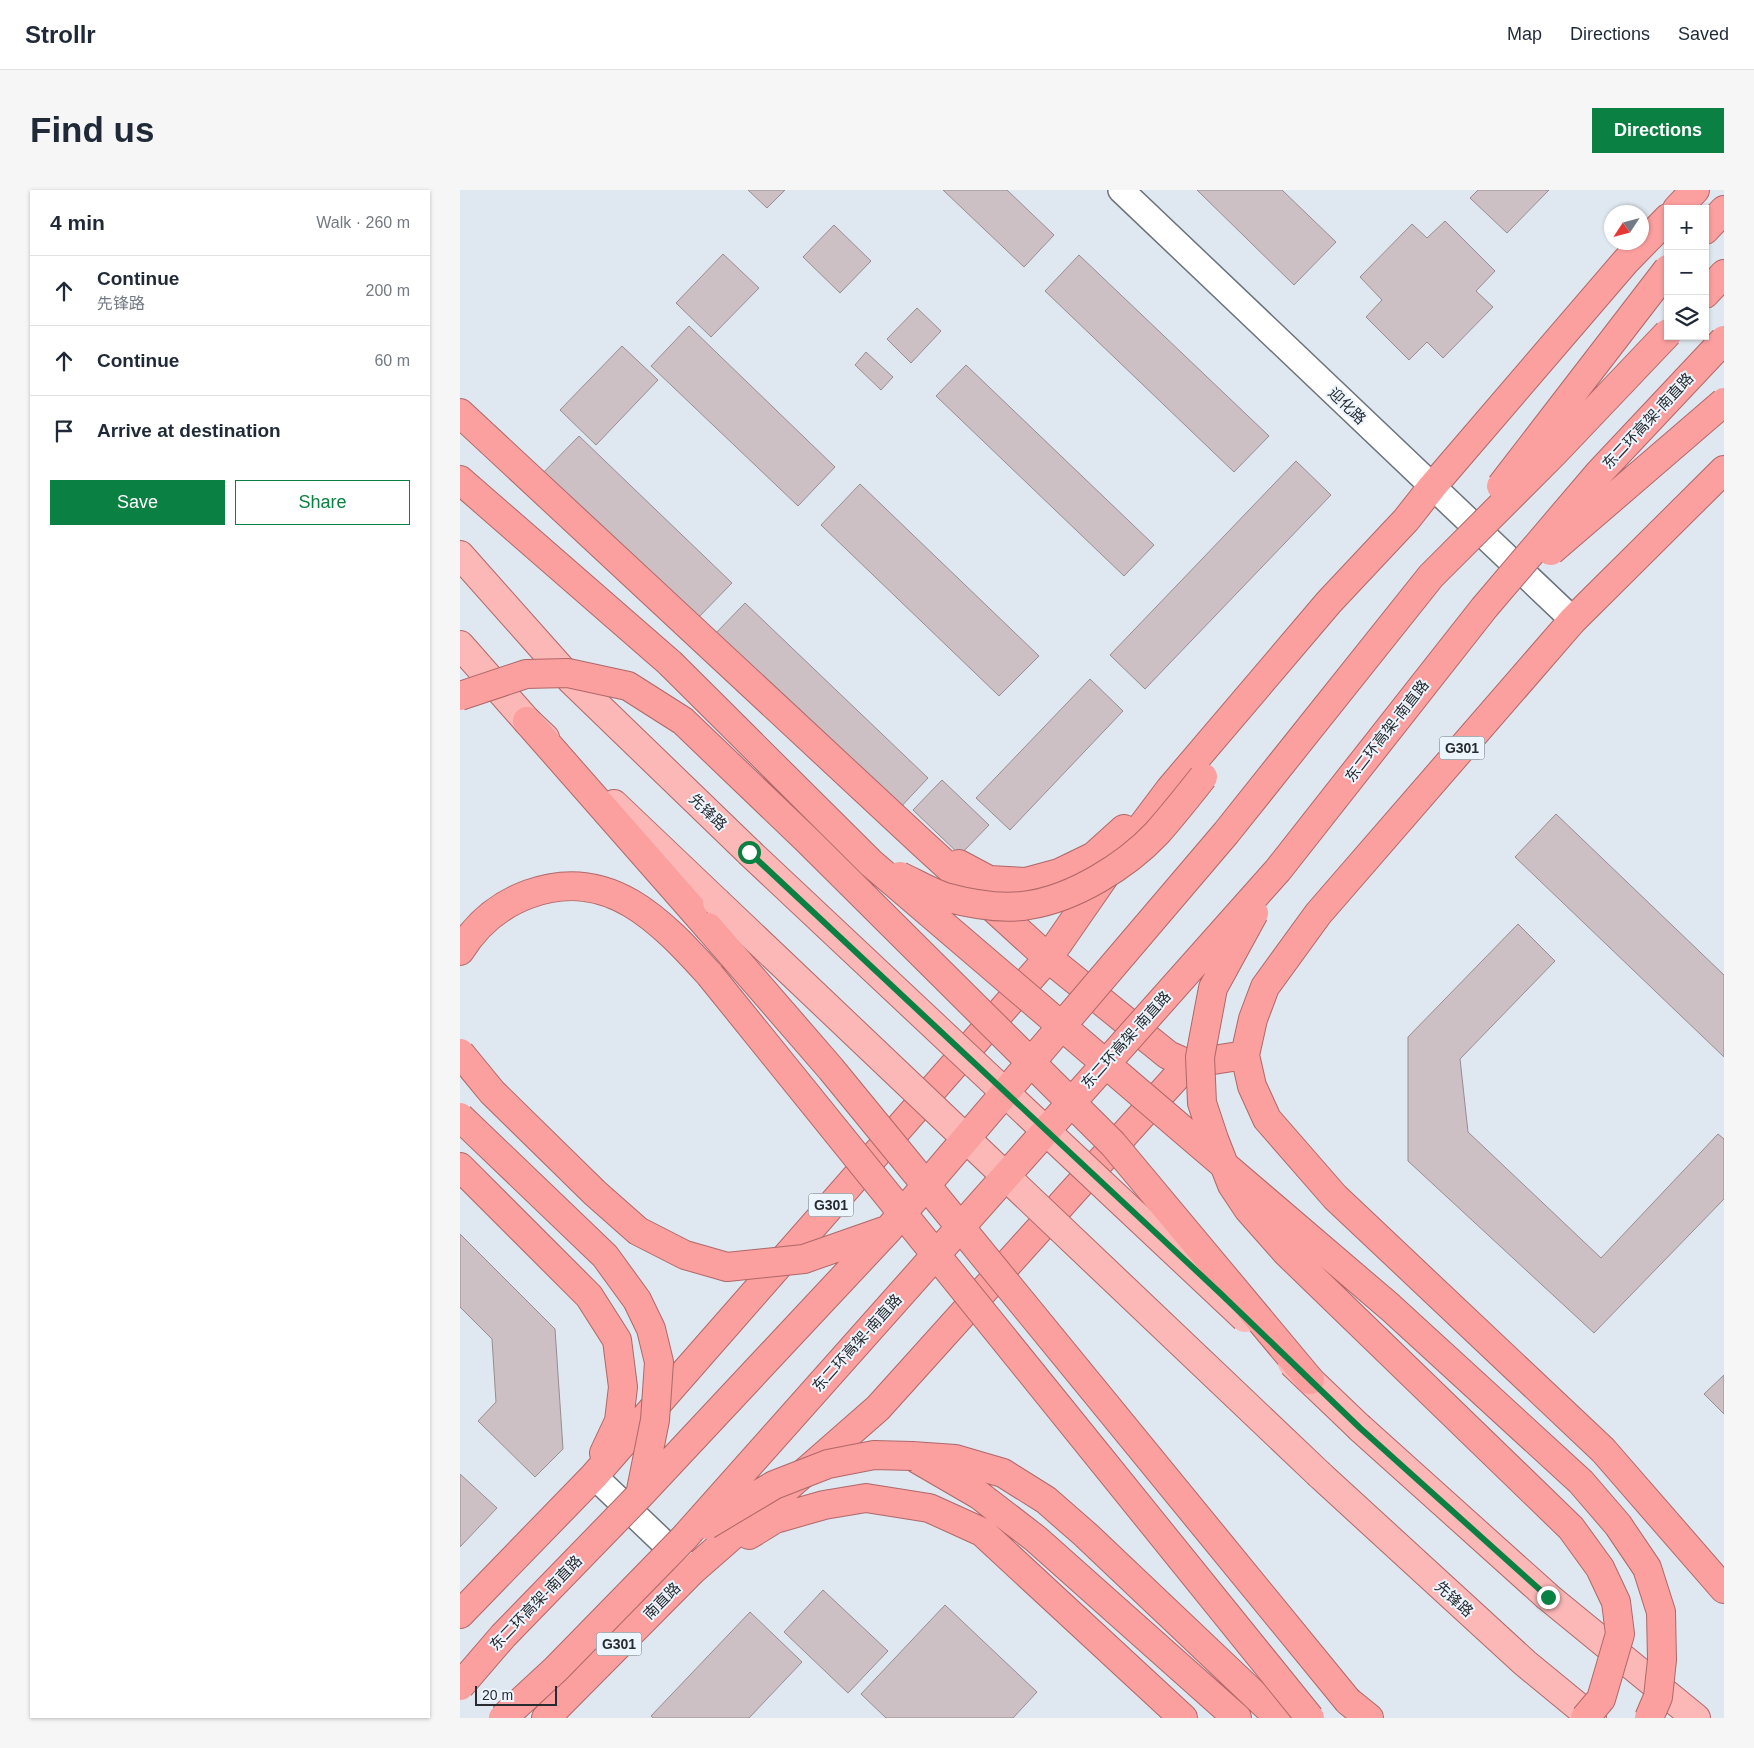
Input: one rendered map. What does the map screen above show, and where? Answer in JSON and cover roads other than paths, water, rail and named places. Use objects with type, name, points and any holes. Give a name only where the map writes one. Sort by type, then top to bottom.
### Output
[{"type":"highway","points":[[1681,205],[1695,190]]},
{"type":"highway","points":[[1709,226],[1724,210]]},
{"type":"highway","name":"G301","points":[[460,1614],[594,1476],[1048,958],[1109,870],[1170,788],[1329,602],[1406,520],[1432,487],[1626,261],[1664,222]]},
{"type":"highway","points":[[1431,576],[1664,274]]},
{"type":"highway","points":[[1709,290],[1724,274]]},
{"type":"highway","name":"东二环高架-南直路","points":[[460,1686],[503,1636],[640,1495],[888,1230],[1226,834],[1431,576],[1553,454],[1664,337]]},
{"type":"highway","name":"东二环高架-南直路","points":[[504,1718],[556,1669],[684,1538],[1278,870],[1484,608],[1599,473],[1724,340]]},
{"type":"highway","points":[[1484,608],[1724,402]]},
{"type":"highway","points":[[460,413],[1048,958],[1168,1055],[1188,1064],[1245,1055],[1252,1086],[1267,1119],[1296,1154],[1336,1198],[1603,1450],[1724,1589]]},
{"type":"highway","name":"G301","points":[[1245,1055],[1252,1019],[1264,987],[1318,914],[1573,620],[1724,470]]},
{"type":"highway","points":[[460,480],[670,663],[871,864],[1390,1307],[1580,1482],[1618,1524],[1647,1568],[1661,1612],[1662,1660],[1658,1697],[1649,1718]]},
{"type":"highway","points":[[871,864],[944,896],[967,902],[1005,907],[1029,905],[1069,893],[1122,864],[1156,834],[1325,633],[1406,520]]},
{"type":"highway","points":[[460,696],[526,674],[568,673],[628,686],[683,721],[806,839],[1113,1144],[1310,1380]]},
{"type":"highway","points":[[527,721],[832,1069],[1348,1701],[1369,1718]]},
{"type":"highway","points":[[922,843],[989,880],[1026,882],[1059,873],[1094,856],[1170,788]]},
{"type":"highway","points":[[1278,870],[1213,988],[1200,1057],[1202,1103],[1214,1139],[1232,1186],[1248,1209],[1287,1253],[1571,1528],[1600,1568],[1616,1602],[1620,1634],[1601,1699],[1585,1718]]},
{"type":"highway","points":[[460,951],[480,924],[509,903],[543,889],[561,886],[590,887],[614,895],[637,906],[656,920],[684,946],[710,976],[1310,1718]]},
{"type":"highway","points":[[460,1052],[492,1092],[595,1193],[638,1231],[685,1255],[727,1267],[804,1259],[888,1230]]},
{"type":"highway","points":[[693,1570],[878,1408],[1188,1064]]},
{"type":"highway","points":[[460,1117],[605,1256],[637,1300],[651,1329],[659,1362],[655,1420],[640,1495]]},
{"type":"highway","points":[[460,1167],[589,1296],[617,1340],[623,1387],[618,1421],[594,1476]]},
{"type":"highway","points":[[684,1538],[774,1485],[828,1464],[874,1455],[912,1456],[955,1459],[1003,1473],[1046,1500],[1279,1718]]},
{"type":"highway","points":[[912,1456],[979,1495],[1036,1539],[1237,1718]]},
{"type":"highway","points":[[693,1570],[775,1519],[824,1505],[866,1498],[929,1508],[982,1532],[1183,1718]]},
{"type":"highway","name":"南直路","points":[[546,1718],[693,1570]]},
{"type":"highway","points":[[460,1671],[503,1636]]},
{"type":"highway","points":[[522,1718],[556,1669]]},
{"type":"main road","name":"先锋路","points":[[460,555],[572,681],[749,852],[1206,1280],[1360,1428],[1548,1597],[1696,1718]]},
{"type":"main road","points":[[460,645],[527,721]]},
{"type":"main road","name":"先锋路","points":[[527,721],[1320,1475],[1524,1663],[1592,1718]]},
{"type":"street","name":"迎化路","points":[[1122,190],[1573,620]]},
{"type":"street","points":[[594,1476],[693,1570]]}]
